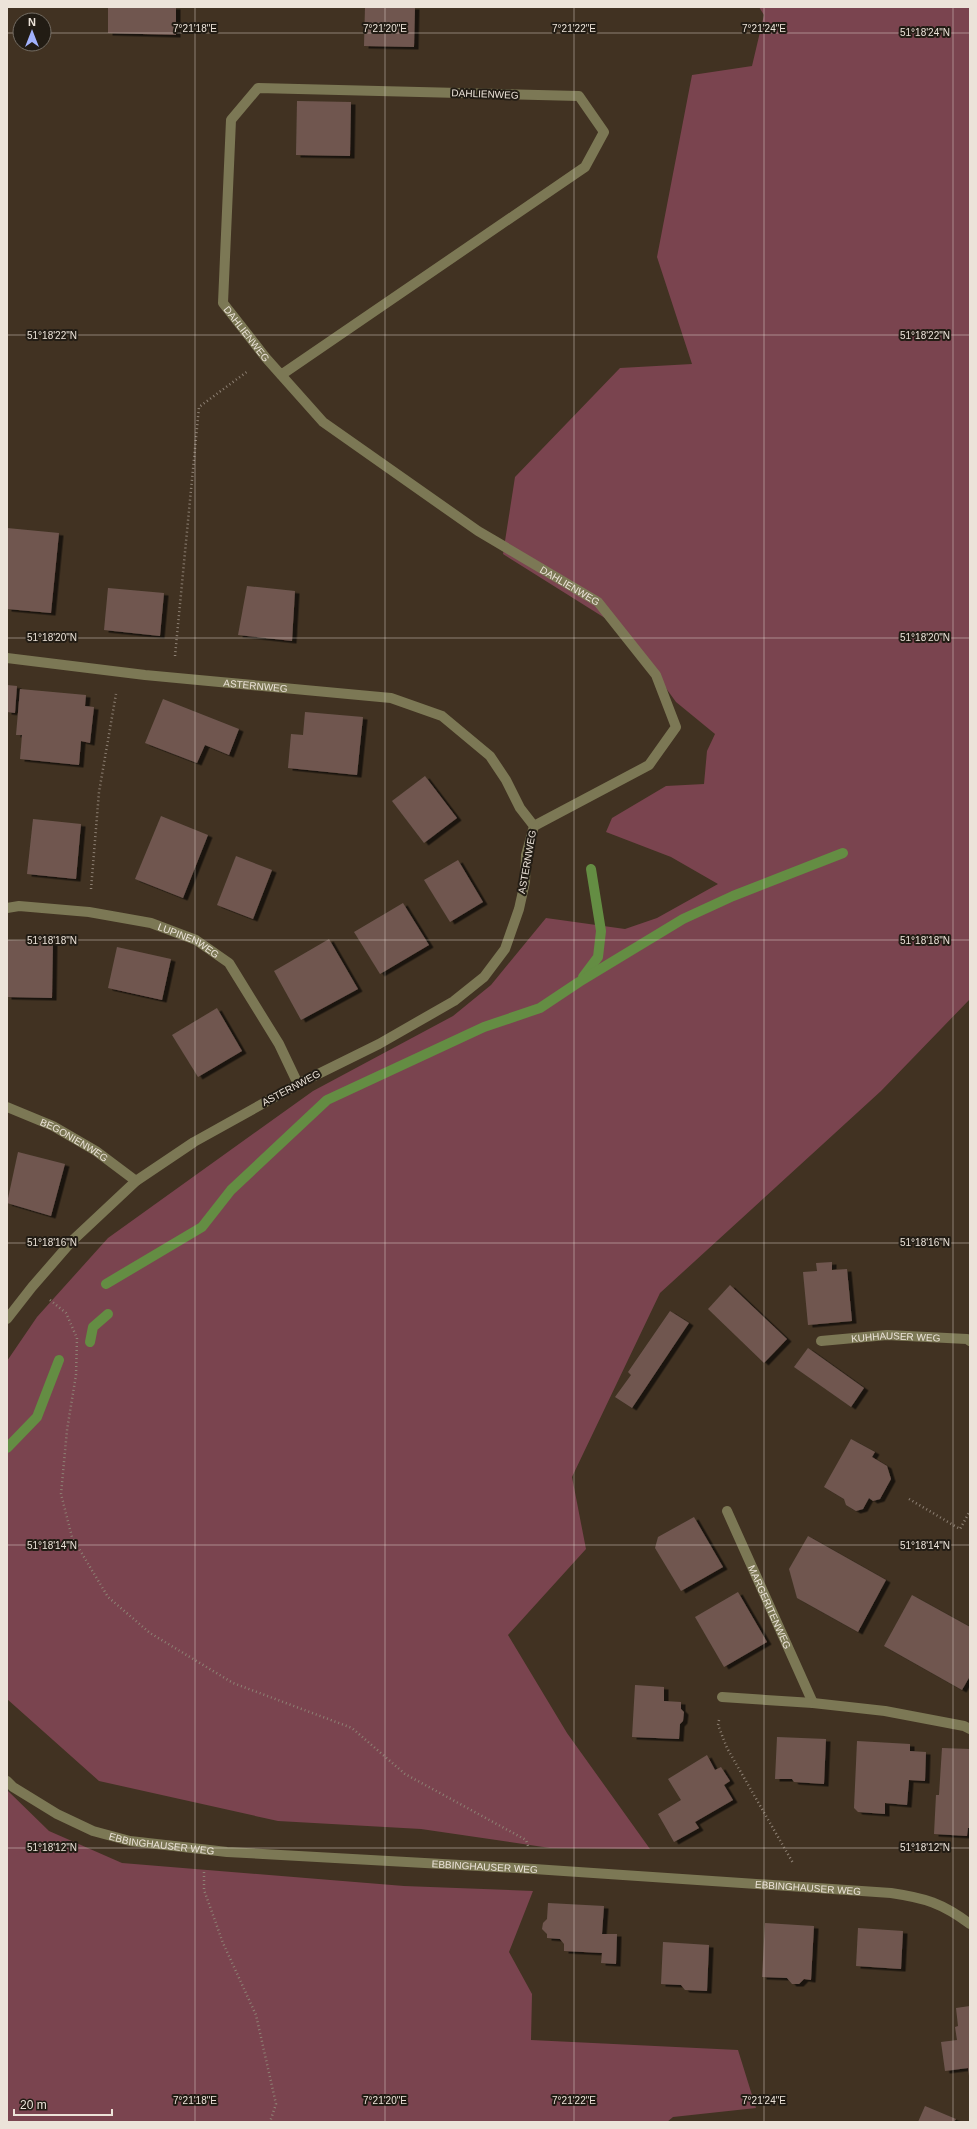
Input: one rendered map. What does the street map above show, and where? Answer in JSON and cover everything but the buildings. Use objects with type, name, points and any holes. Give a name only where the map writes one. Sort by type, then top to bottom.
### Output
[{"type":"street","name":"DAHLIENWEG","points":[[281,375],[585,167],[604,132],[579,96],[258,88],[230,120],[223,303],[266,358],[281,375],[323,422],[478,531],[598,602],[656,675],[676,727],[649,765],[534,826]]},
{"type":"street","name":"ASTERNWEG","points":[[7,658],[120,672],[391,698],[442,716],[490,756],[506,780],[520,808],[534,826],[526,855],[525,882],[516,916],[505,949],[484,977],[454,1001],[379,1044],[298,1084],[194,1142],[136,1181],[72,1241],[32,1287],[7,1319]]},
{"type":"street","name":"LUPINENWEG","points":[[7,908],[19,906],[89,912],[151,923],[196,940],[230,963],[279,1044],[298,1084]]},
{"type":"street","name":"BEGONIENWEG","points":[[7,1107],[53,1126],[96,1151],[136,1181]]},
{"type":"street","name":"KUHHAUSER WEG","points":[[821,1341],[887,1335],[967,1339],[970,1341]]},
{"type":"street","name":"MARGERITENWEG","points":[[727,1511],[813,1703]]},
{"type":"street","points":[[722,1697],[813,1703],[885,1711],[964,1726],[970,1729]]},
{"type":"street","name":"EBBINGHAUSER WEG","points":[[7,1781],[13,1787],[57,1814],[93,1831],[130,1841],[205,1849],[891,1893],[922,1897],[946,1908],[970,1924]]},
{"type":"path","points":[[173,677],[199,407],[266,358]]},
{"type":"path","points":[[89,912],[99,792],[120,672]]},
{"type":"path","points":[[32,1287],[66,1312],[77,1338],[76,1375],[67,1430],[61,1494],[72,1537],[108,1597],[150,1633],[233,1683],[352,1728],[405,1774],[526,1840],[534,1869]]},
{"type":"path","points":[[909,1499],[960,1529],[970,1511]]},
{"type":"path","points":[[722,1697],[718,1725],[727,1748],[751,1787],[806,1887]]},
{"type":"path","points":[[205,1849],[204,1890],[223,1944],[256,2015],[276,2104],[270,2122]]},
{"type":"shaded area","points":[[759,7],[970,7],[970,999],[881,1091],[660,1293],[572,1477],[586,1549],[508,1635],[567,1733],[650,1849],[550,1848],[421,1829],[278,1821],[99,1781],[7,1699],[7,1361],[37,1317],[108,1238],[313,1091],[453,1016],[491,985],[546,918],[625,929],[657,918],[718,884],[671,857],[606,832],[612,818],[666,786],[704,784],[707,751],[715,734],[676,702],[644,658],[616,625],[503,554],[515,477],[620,368],[692,364],[657,257],[692,75],[752,66],[764,15]]},
{"type":"shaded area","points":[[7,1790],[49,1831],[122,1863],[404,1886],[533,1891],[509,1952],[532,1994],[531,2040],[738,2050],[756,2108],[673,2117],[667,2122],[7,2122]]},
{"type":"waterway","points":[[106,1284],[202,1227],[231,1190],[327,1100],[484,1027],[540,1008],[579,982],[683,919],[733,896],[843,853]]},
{"type":"waterway","points":[[583,977],[598,957],[601,931],[591,869]]},
{"type":"waterway","points":[[90,1342],[93,1327],[108,1314]]},
{"type":"waterway","points":[[7,1448],[37,1417],[59,1360]]}]
